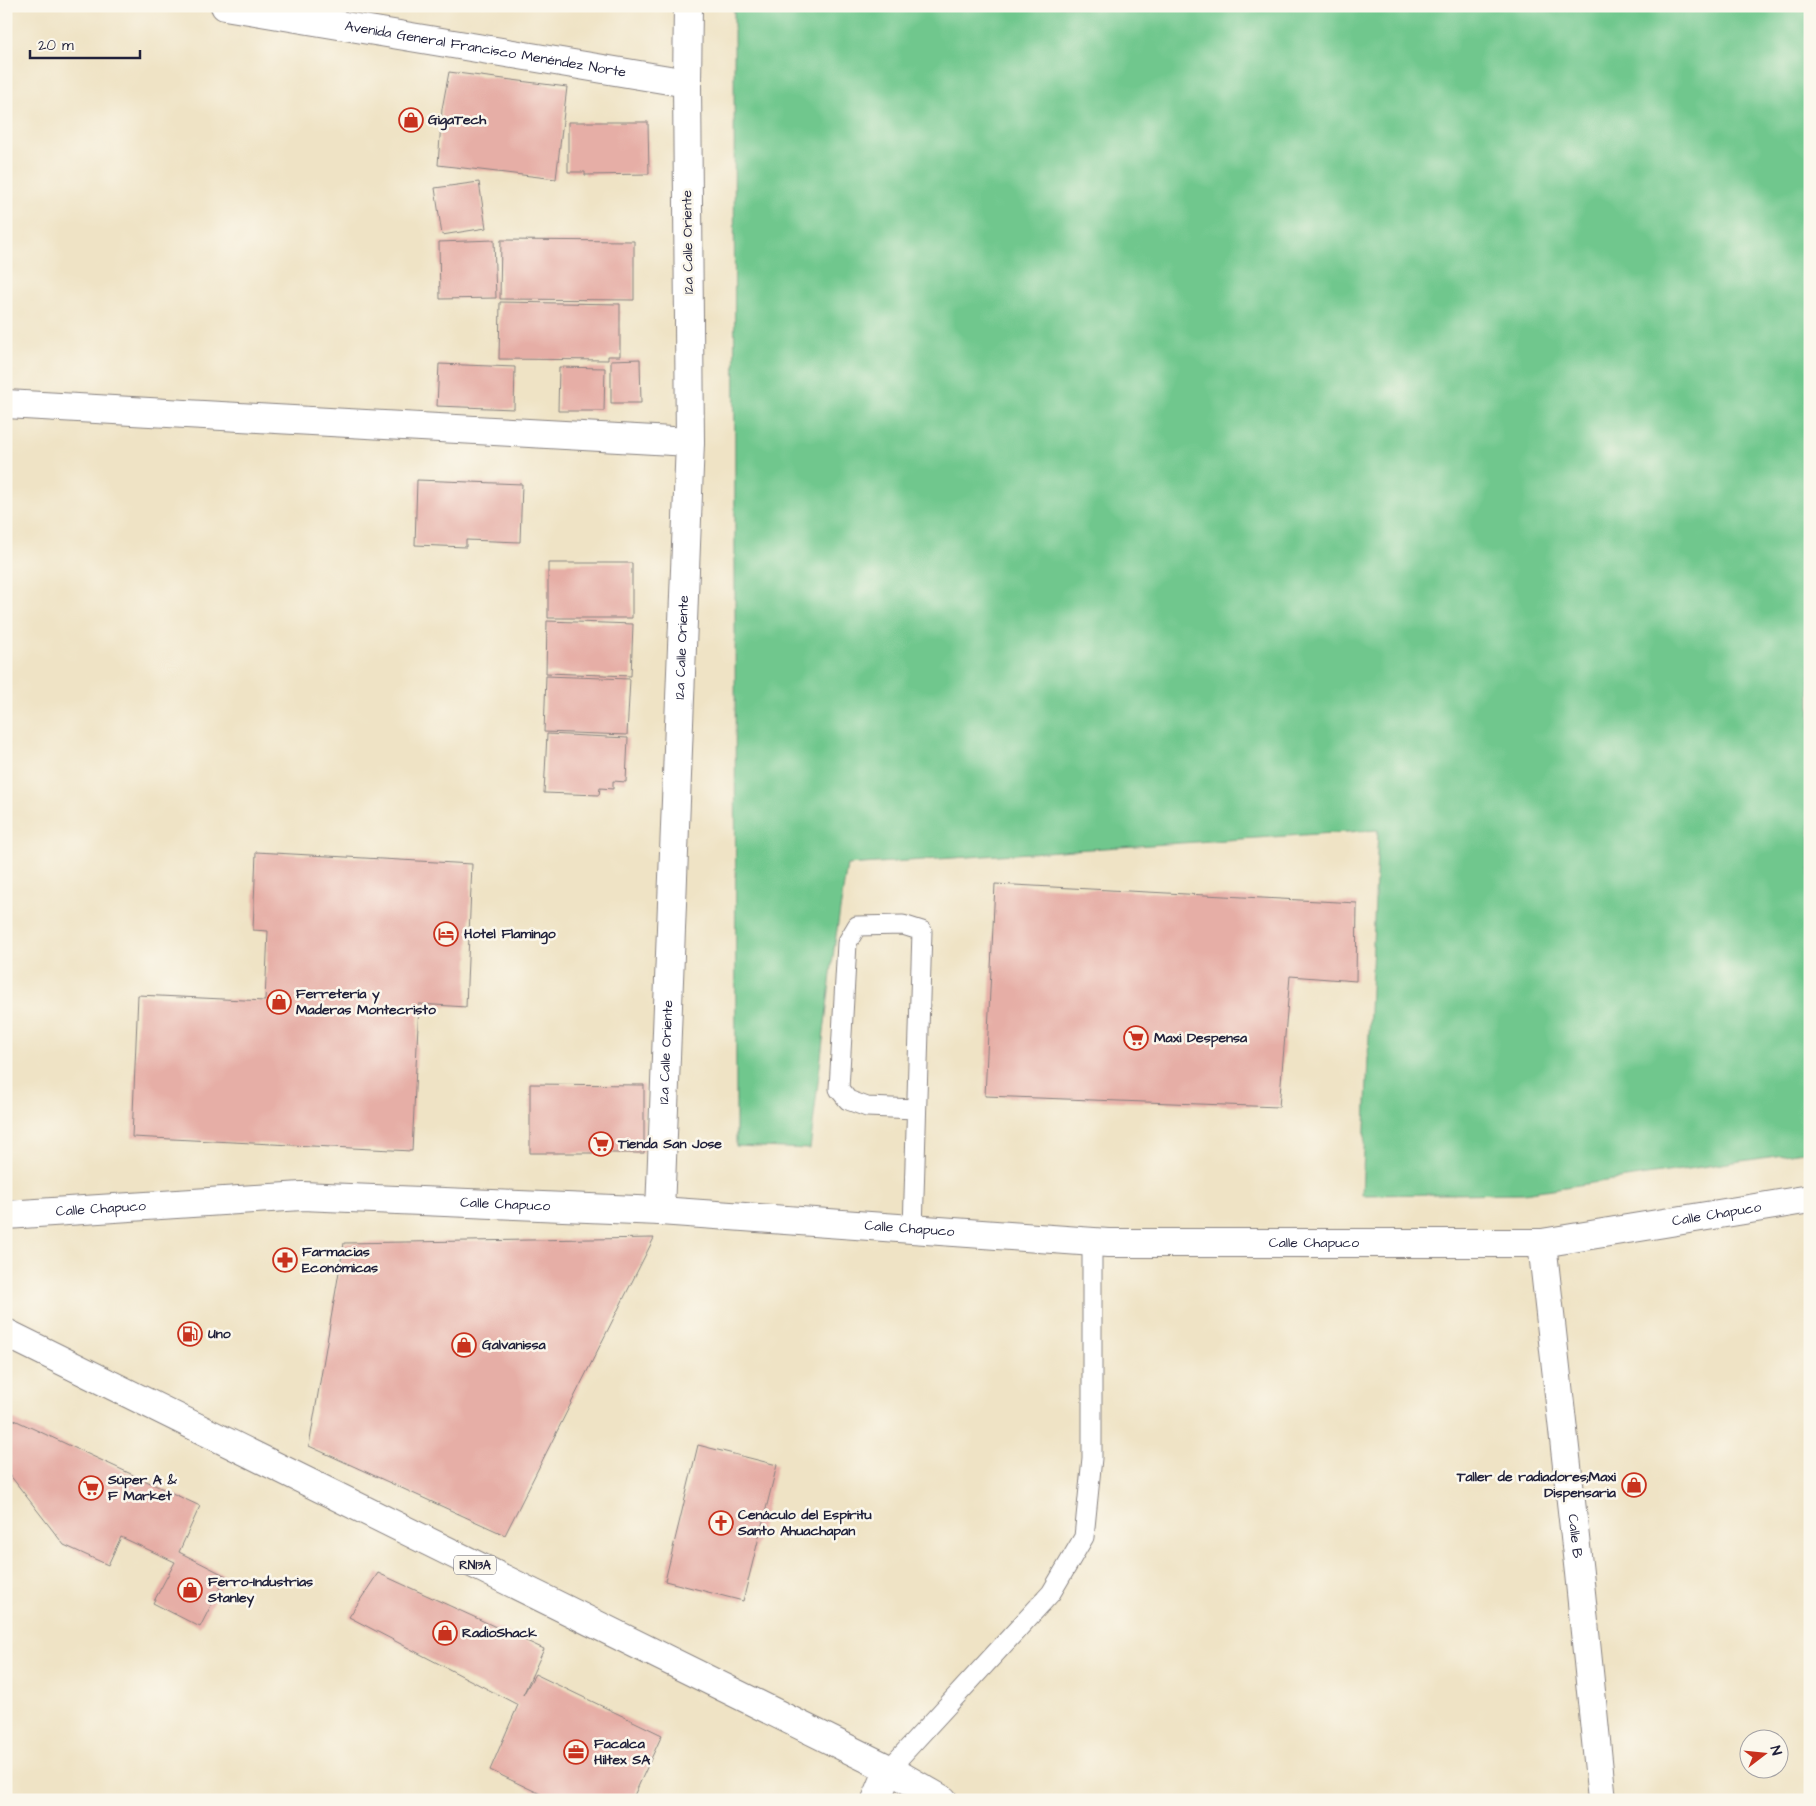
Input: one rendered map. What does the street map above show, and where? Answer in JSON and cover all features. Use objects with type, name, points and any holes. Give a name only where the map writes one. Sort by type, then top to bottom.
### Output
[{"type":"street","name":"Avenida General Francisco Menéndez Norte","points":[[225,6],[687,83]]},
{"type":"street","name":"12a Calle Oriente","points":[[660,1212],[690,442],[688,6]]},
{"type":"street","points":[[6,404],[690,442]]},
{"type":"street","name":"Calle Chapuco","points":[[6,1215],[302,1196],[660,1212],[1092,1242],[1542,1243],[1810,1199]]},
{"type":"street","name":"Calle B","points":[[1542,1243],[1578,1563],[1602,1800]]},
{"type":"street","name":"RN13A","points":[[6,1333],[889,1769],[943,1800]]},
{"type":"street","points":[[876,1800],[889,1769]]},
{"type":"lane","points":[[913,1229],[922,931],[903,926],[857,926],[847,943],[839,1089],[848,1100],[866,1107],[916,1109]]},
{"type":"lane","points":[[889,1769],[1051,1593],[1084,1537],[1092,1458],[1092,1242]]},
{"type":"green space","points":[[734,6],[1810,6],[1810,1151],[1524,1193],[1362,1195],[1378,830],[847,865],[834,949],[810,1149],[736,1146]]},
{"type":"building","points":[[449,72],[567,87],[556,179],[438,165],[442,109]]},
{"type":"building","points":[[568,122],[648,122],[649,174],[585,175],[585,172],[568,172]]},
{"type":"building","points":[[479,182],[486,228],[442,235],[435,188]]},
{"type":"building","points":[[494,240],[496,298],[440,299],[439,242]]},
{"type":"building","points":[[501,240],[634,241],[634,300],[500,299]]},
{"type":"building","points":[[500,302],[620,304],[620,356],[608,356],[608,360],[499,359]]},
{"type":"building","points":[[640,359],[641,403],[611,403],[611,360]]},
{"type":"building","points":[[439,364],[515,367],[514,409],[437,406]]},
{"type":"building","points":[[559,367],[605,368],[604,411],[558,411]]},
{"type":"building","points":[[417,480],[522,484],[520,542],[466,540],[466,547],[415,545]]},
{"type":"building","points":[[548,563],[632,563],[632,618],[548,618]]},
{"type":"building","points":[[547,621],[633,624],[631,676],[546,673]]},
{"type":"building","points":[[546,676],[630,679],[627,735],[544,732]]},
{"type":"building","points":[[547,734],[628,738],[626,782],[613,781],[613,789],[600,788],[599,795],[544,793]]},
{"type":"building","name":"Ferretería y Maderas Montecristo","points":[[256,852],[472,864],[466,1007],[419,1004],[412,1151],[132,1137],[138,995],[265,1001],[268,931],[253,930]]},
{"type":"building","name":"Maxi Despensa","points":[[995,884],[1357,903],[1356,981],[1290,976],[1279,1107],[985,1096]]},
{"type":"building","points":[[530,1084],[644,1085],[644,1153],[530,1153]]},
{"type":"building","name":"Galvanissa","points":[[654,1238],[505,1535],[309,1446],[344,1243]]},
{"type":"building","name":"Súper A & F Market","points":[[6,1416],[200,1506],[179,1552],[226,1576],[200,1627],[153,1603],[175,1562],[121,1537],[108,1565],[64,1545],[6,1470]]},
{"type":"building","name":"Cenáculo del Espíritu Santo Ahuachapan","points":[[698,1445],[777,1465],[743,1601],[665,1581]]},
{"type":"building","points":[[378,1573],[544,1649],[523,1695],[535,1674],[662,1735],[632,1800],[553,1800],[490,1770],[518,1705],[349,1617]]},
{"type":"place","name":"GigaTech","points":[[411,120]]},
{"type":"place","name":"Hotel Flamingo","points":[[446,934]]},
{"type":"place","name":"Ferretería y Maderas Montecristo","points":[[279,1002]]},
{"type":"place","name":"Maxi Despensa","points":[[1136,1038]]},
{"type":"place","name":"Tienda San Jose","points":[[601,1144]]},
{"type":"place","name":"Farmacias Económicas","points":[[285,1260]]},
{"type":"place","name":"Uno","points":[[190,1334]]},
{"type":"place","name":"Galvanissa","points":[[464,1345]]},
{"type":"place","name":"Taller de radiadores;Maxi Dispensaria","points":[[1634,1485]]},
{"type":"place","name":"Súper A & F Market","points":[[91,1488]]},
{"type":"place","name":"Cenáculo del Espíritu Santo Ahuachapan","points":[[721,1523]]},
{"type":"place","name":"Ferro-Industrias Stanley","points":[[190,1590]]},
{"type":"place","name":"RadioShack","points":[[445,1633]]},
{"type":"place","name":"Facalca Hiltex SA","points":[[576,1752]]}]
